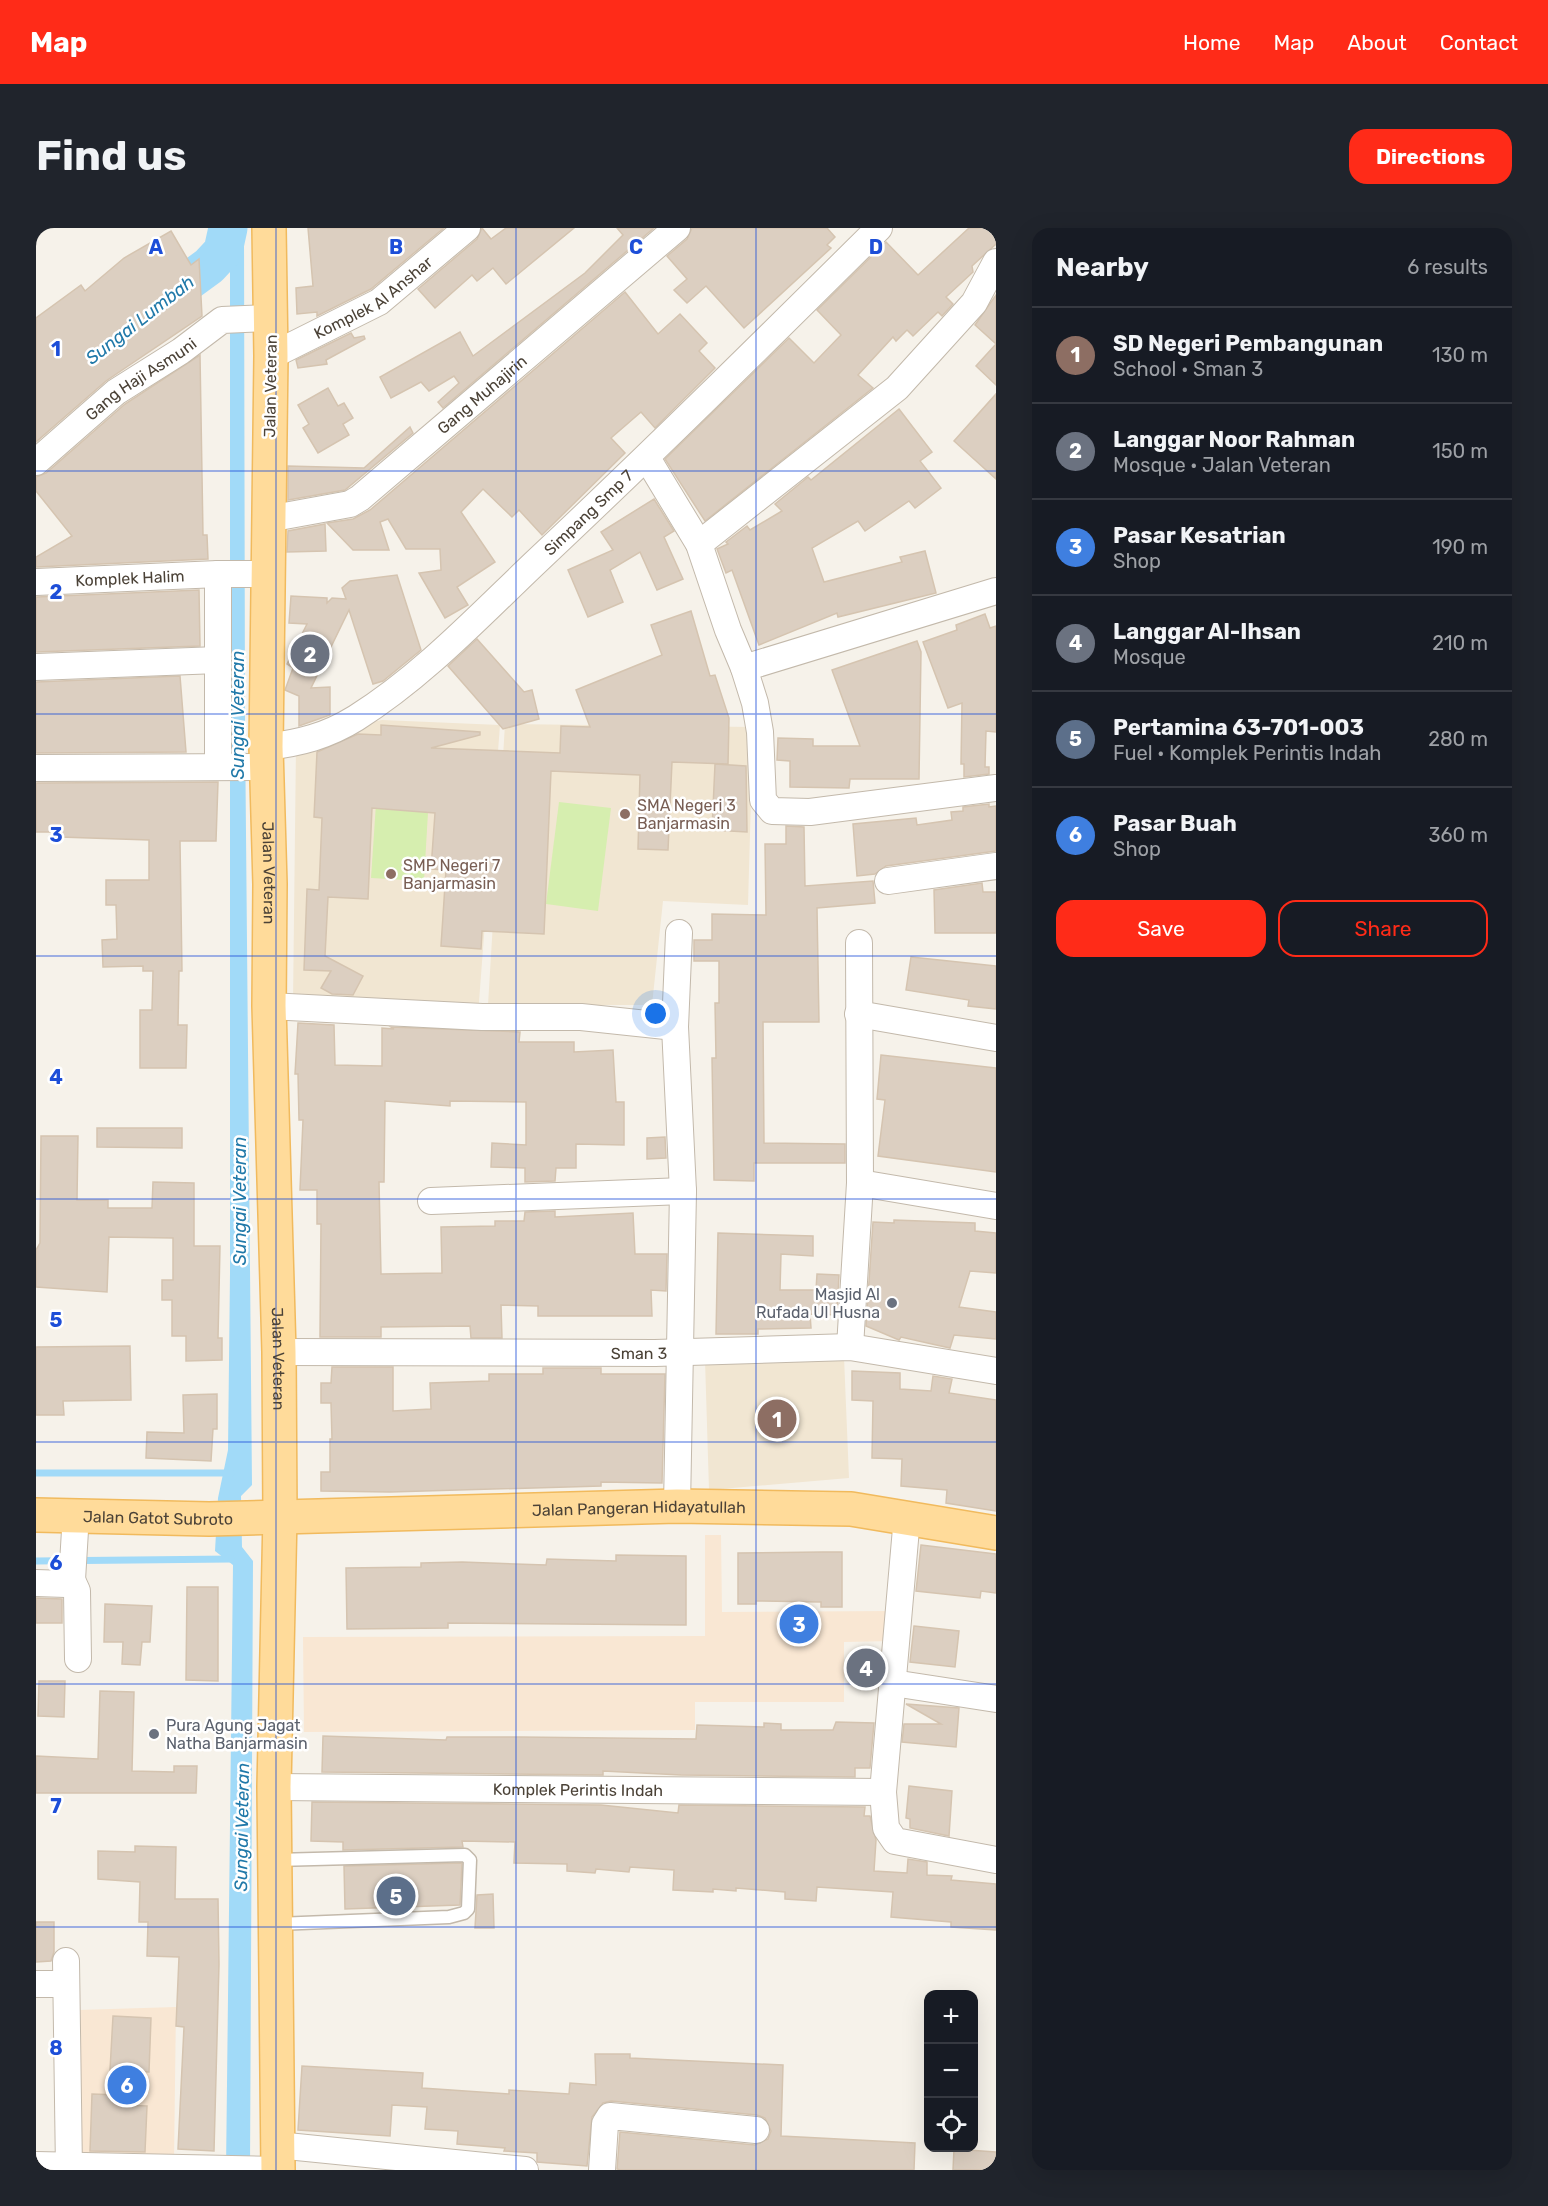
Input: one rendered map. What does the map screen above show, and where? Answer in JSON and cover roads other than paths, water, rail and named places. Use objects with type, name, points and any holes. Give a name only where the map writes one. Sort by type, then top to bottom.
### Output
[{"type":"main road","name":"Jalan Veteran","points":[[269,228],[253,319],[272,356],[268,519],[260,574],[246,763],[269,1006],[279,1352],[265,1517],[275,1860],[272,2163]]},
{"type":"main road","name":"Jalan Pangeran Hidayatullah","points":[[265,1517],[677,1506],[851,1509],[996,1533]]},
{"type":"main road","name":"Jalan Gatot Subroto","points":[[36,1515],[76,1514],[208,1519],[265,1517]]},
{"type":"street","name":"Komplek Al Anshar","points":[[272,356],[379,302],[467,228]]},
{"type":"street","name":"Gang Muhajirin","points":[[268,519],[350,504],[360,498],[677,228]]},
{"type":"street","name":"Simpang Smp 7","points":[[36,768],[246,763],[314,740],[356,719],[437,655],[647,458],[879,228]]},
{"type":"street","points":[[699,544],[897,388],[974,303],[996,262]]},
{"type":"street","name":"Gang Haji Asmuni","points":[[36,462],[116,392],[181,351],[222,320],[253,319]]},
{"type":"street","points":[[647,458],[699,544],[744,668],[755,703],[760,732],[763,800],[772,811],[810,812],[996,788]]},
{"type":"street","points":[[221,574],[218,660],[246,763]]},
{"type":"street","name":"Komplek Halim","points":[[36,582],[260,574]]},
{"type":"street","points":[[744,668],[996,591]]},
{"type":"street","points":[[36,667],[218,660]]},
{"type":"street","points":[[888,881],[996,866]]},
{"type":"street","points":[[677,1506],[682,1191],[675,1027],[679,933]]},
{"type":"street","points":[[850,1347],[860,1183],[859,943]]},
{"type":"street","points":[[269,1006],[482,1017],[581,1017],[675,1027]]},
{"type":"street","points":[[858,1014],[996,1038]]},
{"type":"street","points":[[860,1183],[996,1206]]},
{"type":"street","points":[[432,1201],[682,1191]]},
{"type":"street","name":"Sman 3","points":[[279,1352],[681,1353],[850,1347],[996,1371]]},
{"type":"street","points":[[76,1514],[73,1566],[77,1591],[78,1659]]},
{"type":"street","points":[[907,1517],[883,1792],[886,1828],[895,1841],[996,1860]]},
{"type":"street","points":[[36,1583],[66,1584],[73,1566]]},
{"type":"street","points":[[893,1683],[996,1699]]},
{"type":"street","name":"Komplek Perintis Indah","points":[[274,1787],[883,1792]]},
{"type":"street","points":[[36,1984],[66,1973],[69,2168]]},
{"type":"street","points":[[602,2170],[605,2124],[610,2116],[756,2130]]},
{"type":"street","points":[[36,2165],[69,2168],[216,2168],[272,2163],[525,2170]]},
{"type":"lane","points":[[275,1860],[465,1855],[470,1860],[468,1909],[449,1917],[275,1924]]},
{"type":"water","name":"Sungai Veteran","points":[[230,228],[244,228],[245,725],[252,1485],[241,1496],[242,1547],[253,1561],[250,2170],[226,2170],[233,1565],[215,1551],[218,1498],[228,1450]]},
{"type":"waterway","name":"Sungai Lumbah","points":[[157,304],[209,266],[223,251],[228,228]]},
{"type":"waterway","points":[[36,1473],[231,1473]]},
{"type":"waterway","points":[[36,1561],[231,1559]]},
{"type":"place","name":"Langgar Noor Rahman","points":[[310,654]]},
{"type":"place","name":"SMA Negeri 3 Banjarmasin","points":[[625,814]]},
{"type":"place","name":"SMP Negeri 7 Banjarmasin","points":[[391,874]]},
{"type":"place","name":"Masjid Al Rufada Ul Husna","points":[[892,1303]]},
{"type":"place","name":"SD Negeri Pembangunan","points":[[777,1419]]},
{"type":"place","name":"Pasar Kesatrian","points":[[799,1624]]},
{"type":"place","name":"Langgar Al-Ihsan","points":[[866,1668]]},
{"type":"place","name":"Pura Agung Jagat Natha Banjarmasin","points":[[154,1734]]},
{"type":"place","name":"Pertamina 63-701-003","points":[[396,1896]]},
{"type":"place","name":"Pasar Buah","points":[[127,2085]]}]
